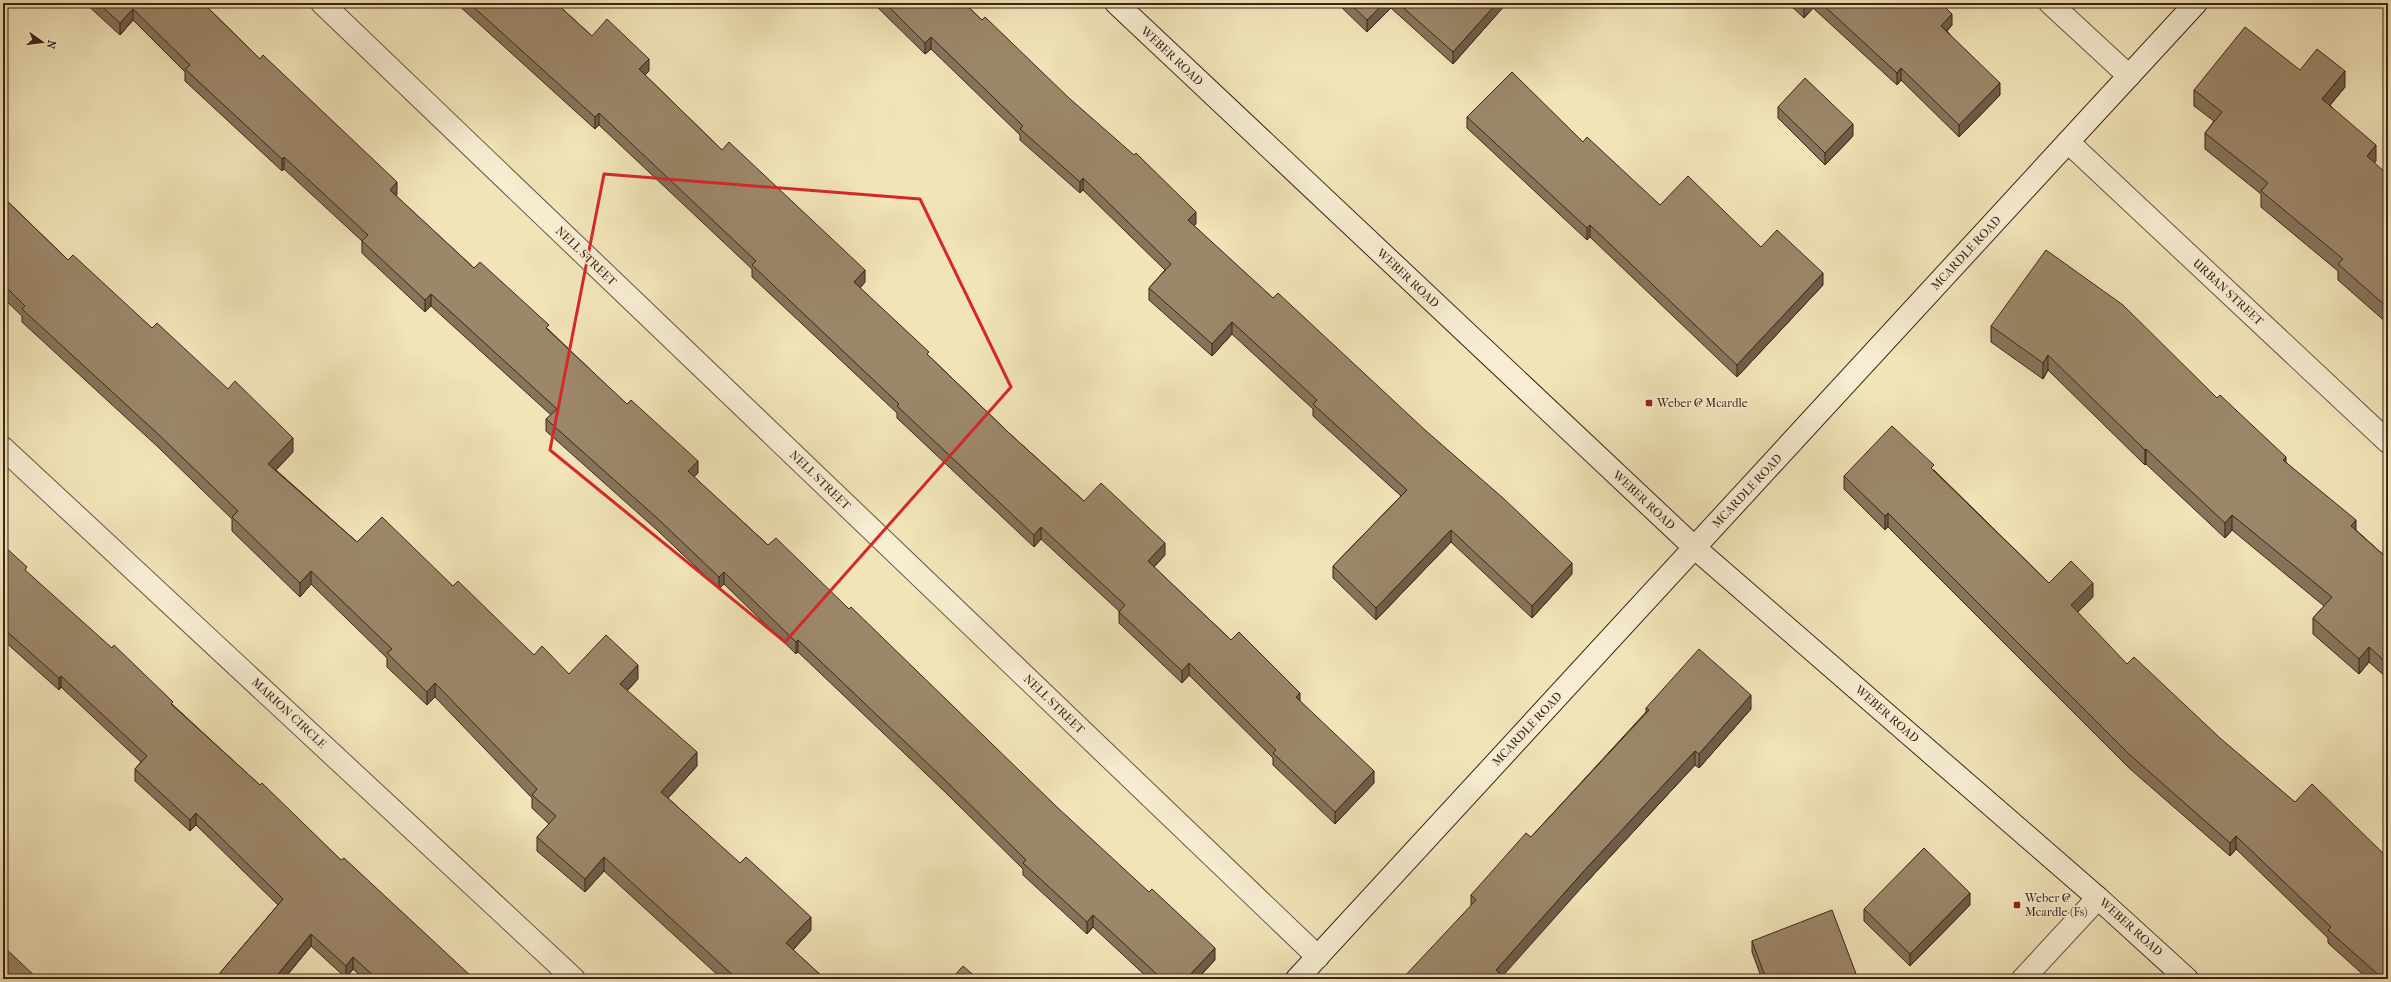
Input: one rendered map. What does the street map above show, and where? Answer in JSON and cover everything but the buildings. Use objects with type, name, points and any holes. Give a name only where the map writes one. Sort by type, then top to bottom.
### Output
[{"type":"street","name":"NELL STREET","points":[[322,3],[1318,957]]},
{"type":"street","name":"WEBER ROAD","points":[[1116,3],[1695,548],[2098,898],[2188,979]]},
{"type":"street","points":[[2050,3],[2129,76]]},
{"type":"street","name":"MCARDLE ROAD","points":[[1298,979],[2196,3]]},
{"type":"street","name":"URBAN STREET","points":[[2068,142],[2388,442]]},
{"type":"street","name":"MARION CIRCLE","points":[[3,448],[574,979]]},
{"type":"street","points":[[2023,979],[2098,898]]},
{"type":"highlighted area","points":[[604,174],[920,199],[1011,387],[785,642],[550,450]]},
{"type":"place","name":"Weber @ Mcardle","points":[[1649,403]]},
{"type":"place","name":"Weber @ Mcardle (Fs)","points":[[2017,905]]}]
